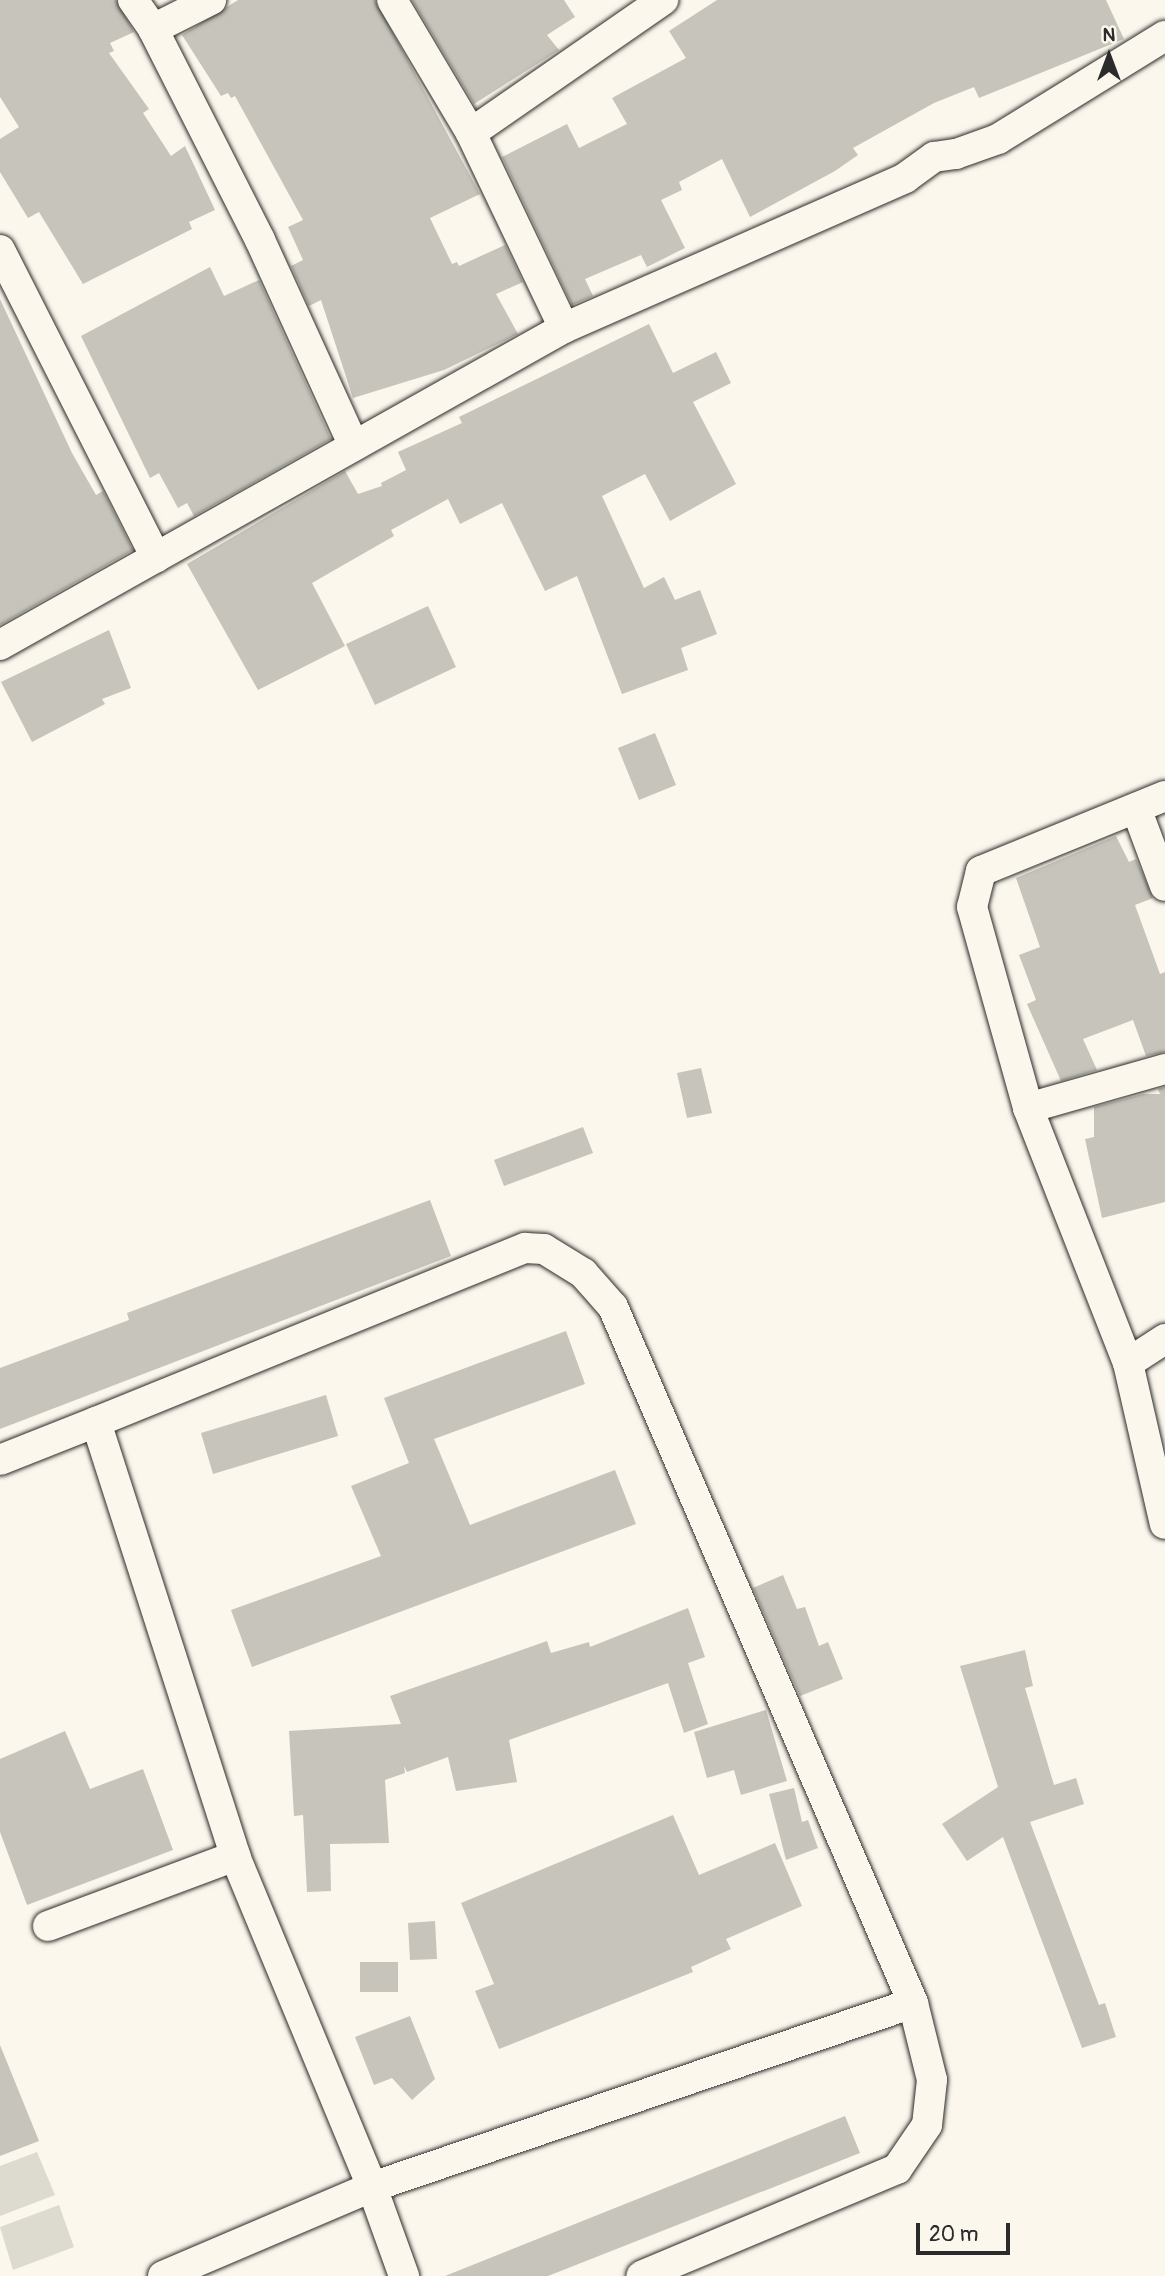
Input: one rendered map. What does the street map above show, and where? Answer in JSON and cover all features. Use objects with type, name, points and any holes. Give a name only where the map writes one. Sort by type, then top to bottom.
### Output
[{"type":"street","points":[[133,0],[153,29],[260,240],[354,446]]},
{"type":"street","points":[[153,29],[211,0]]},
{"type":"street","points":[[392,0],[471,133],[564,328]]},
{"type":"street","points":[[471,133],[663,0]]},
{"type":"street","points":[[0,645],[564,328],[905,178],[934,157],[998,139],[1165,36]]},
{"type":"street","points":[[0,250],[156,558]]},
{"type":"street","points":[[1165,796],[981,871],[975,884],[972,907],[1028,1108],[1128,1363],[1160,1482],[1165,1524]]},
{"type":"street","points":[[1136,808],[1165,886]]},
{"type":"street","points":[[1028,1108],[1165,1069]]},
{"type":"street","points":[[0,1460],[525,1248],[544,1249],[583,1273],[613,1307],[636,1353],[913,2003],[932,2080],[926,2125],[897,2169],[641,2276]]},
{"type":"street","points":[[1128,1363],[1165,1339]]},
{"type":"street","points":[[96,1422],[235,1856],[372,2187],[404,2276]]},
{"type":"street","points":[[48,1926],[235,1856]]},
{"type":"street","points":[[163,2276],[372,2187],[913,2003]]},
{"type":"shaded area","points":[[37,2152],[55,2195],[0,2216],[0,2166]]},
{"type":"shaded area","points":[[59,2205],[74,2247],[13,2270],[0,2227]]},
{"type":"building","points":[[0,0],[116,0],[134,32],[110,43],[114,51],[109,53],[149,109],[143,113],[171,156],[185,146],[215,210],[189,222],[192,229],[83,284],[39,212],[28,218],[0,172],[0,139],[19,127],[0,97]]},
{"type":"building","points":[[238,0],[375,0],[480,194],[430,218],[452,264],[457,262],[459,266],[505,245],[523,282],[496,294],[518,334],[444,370],[353,398],[321,300],[309,306],[291,266],[303,260],[288,227],[303,220],[235,96],[231,98],[228,93],[221,96],[182,35]]},
{"type":"building","points":[[412,0],[564,0],[575,17],[547,35],[559,50],[474,104]]},
{"type":"building","points":[[717,0],[1106,0],[1124,39],[979,98],[974,87],[934,103],[853,148],[858,155],[835,171],[750,217],[722,159],[679,182],[682,190],[661,200],[685,248],[647,267],[641,255],[585,279],[593,296],[572,305],[502,157],[567,124],[579,148],[627,124],[612,98],[686,58],[669,31]]},
{"type":"building","points":[[210,267],[224,296],[259,280],[331,439],[194,516],[187,503],[178,508],[159,473],[150,478],[81,336]]},
{"type":"building","points":[[0,299],[72,453],[96,495],[103,491],[133,550],[0,625]]},
{"type":"building","points":[[649,324],[673,373],[716,352],[731,383],[693,402],[736,484],[670,521],[645,474],[602,496],[644,588],[664,577],[675,600],[700,590],[717,634],[681,648],[688,670],[622,694],[577,576],[545,591],[502,503],[460,524],[448,499],[391,530],[394,536],[312,583],[345,646],[258,690],[187,564],[345,471],[358,494],[382,486],[381,483],[406,470],[398,452],[462,423],[459,417]]},
{"type":"building","points":[[428,606],[456,667],[375,705],[346,644]]},
{"type":"building","points":[[109,630],[131,688],[102,699],[105,704],[32,742],[1,682]]},
{"type":"building","points":[[655,733],[676,785],[639,800],[618,748]]},
{"type":"building","points":[[1116,836],[1129,862],[1136,859],[1153,898],[1135,905],[1160,974],[1165,972],[1165,1052],[1146,1056],[1133,1020],[1083,1039],[1097,1070],[1061,1081],[1027,1004],[1036,1000],[1019,955],[1040,947],[1016,878]]},
{"type":"building","points":[[701,1068],[712,1113],[687,1118],[677,1073]]},
{"type":"building","points":[[1165,1087],[1165,1202],[1102,1218],[1085,1139],[1094,1137],[1094,1107],[1143,1094],[1160,1094],[1158,1089]]},
{"type":"building","points":[[583,1127],[593,1153],[504,1186],[494,1160]]},
{"type":"building","points":[[430,1200],[451,1256],[0,1429],[0,1368],[129,1320],[127,1313]]},
{"type":"building","points":[[566,1331],[585,1384],[434,1439],[470,1525],[615,1470],[636,1524],[252,1667],[231,1610],[381,1556],[351,1486],[409,1463],[384,1398]]},
{"type":"building","points":[[326,1395],[338,1436],[213,1474],[201,1433]]},
{"type":"building","points":[[783,1575],[797,1609],[805,1607],[819,1646],[828,1642],[843,1679],[800,1696],[753,1588]]},
{"type":"building","points":[[688,1608],[705,1657],[688,1663],[708,1724],[684,1733],[668,1683],[509,1740],[517,1782],[456,1791],[448,1757],[407,1772],[404,1766],[405,1773],[385,1780],[389,1843],[330,1844],[331,1891],[307,1892],[303,1815],[294,1816],[289,1731],[401,1724],[390,1696],[547,1641],[551,1653],[589,1642],[590,1647]]},
{"type":"building","points":[[1025,1650],[1033,1686],[1025,1688],[1054,1785],[1076,1778],[1084,1804],[1030,1822],[1099,2005],[1105,2003],[1116,2037],[1082,2048],[1003,1837],[967,1861],[942,1824],[998,1787],[960,1666]]},
{"type":"building","points":[[766,1710],[787,1781],[741,1795],[734,1770],[707,1778],[694,1732]]},
{"type":"building","points":[[65,1731],[90,1789],[143,1769],[173,1850],[27,1905],[0,1832],[0,1759]]},
{"type":"building","points":[[794,1788],[802,1822],[808,1820],[818,1848],[786,1860],[769,1794]]},
{"type":"building","points":[[673,1815],[699,1875],[775,1843],[802,1906],[726,1939],[731,1949],[691,1967],[693,1972],[499,2049],[475,1991],[494,1984],[461,1903]]},
{"type":"building","points":[[435,1921],[437,1959],[410,1960],[408,1923]]},
{"type":"building","points":[[360,1962],[398,1962],[398,1992],[360,1992]]},
{"type":"building","points":[[410,2016],[435,2079],[412,2100],[392,2078],[374,2085],[355,2037]]},
{"type":"building","points":[[0,2045],[39,2141],[0,2156]]},
{"type":"building","points":[[845,2116],[860,2153],[548,2276],[445,2276]]}]
